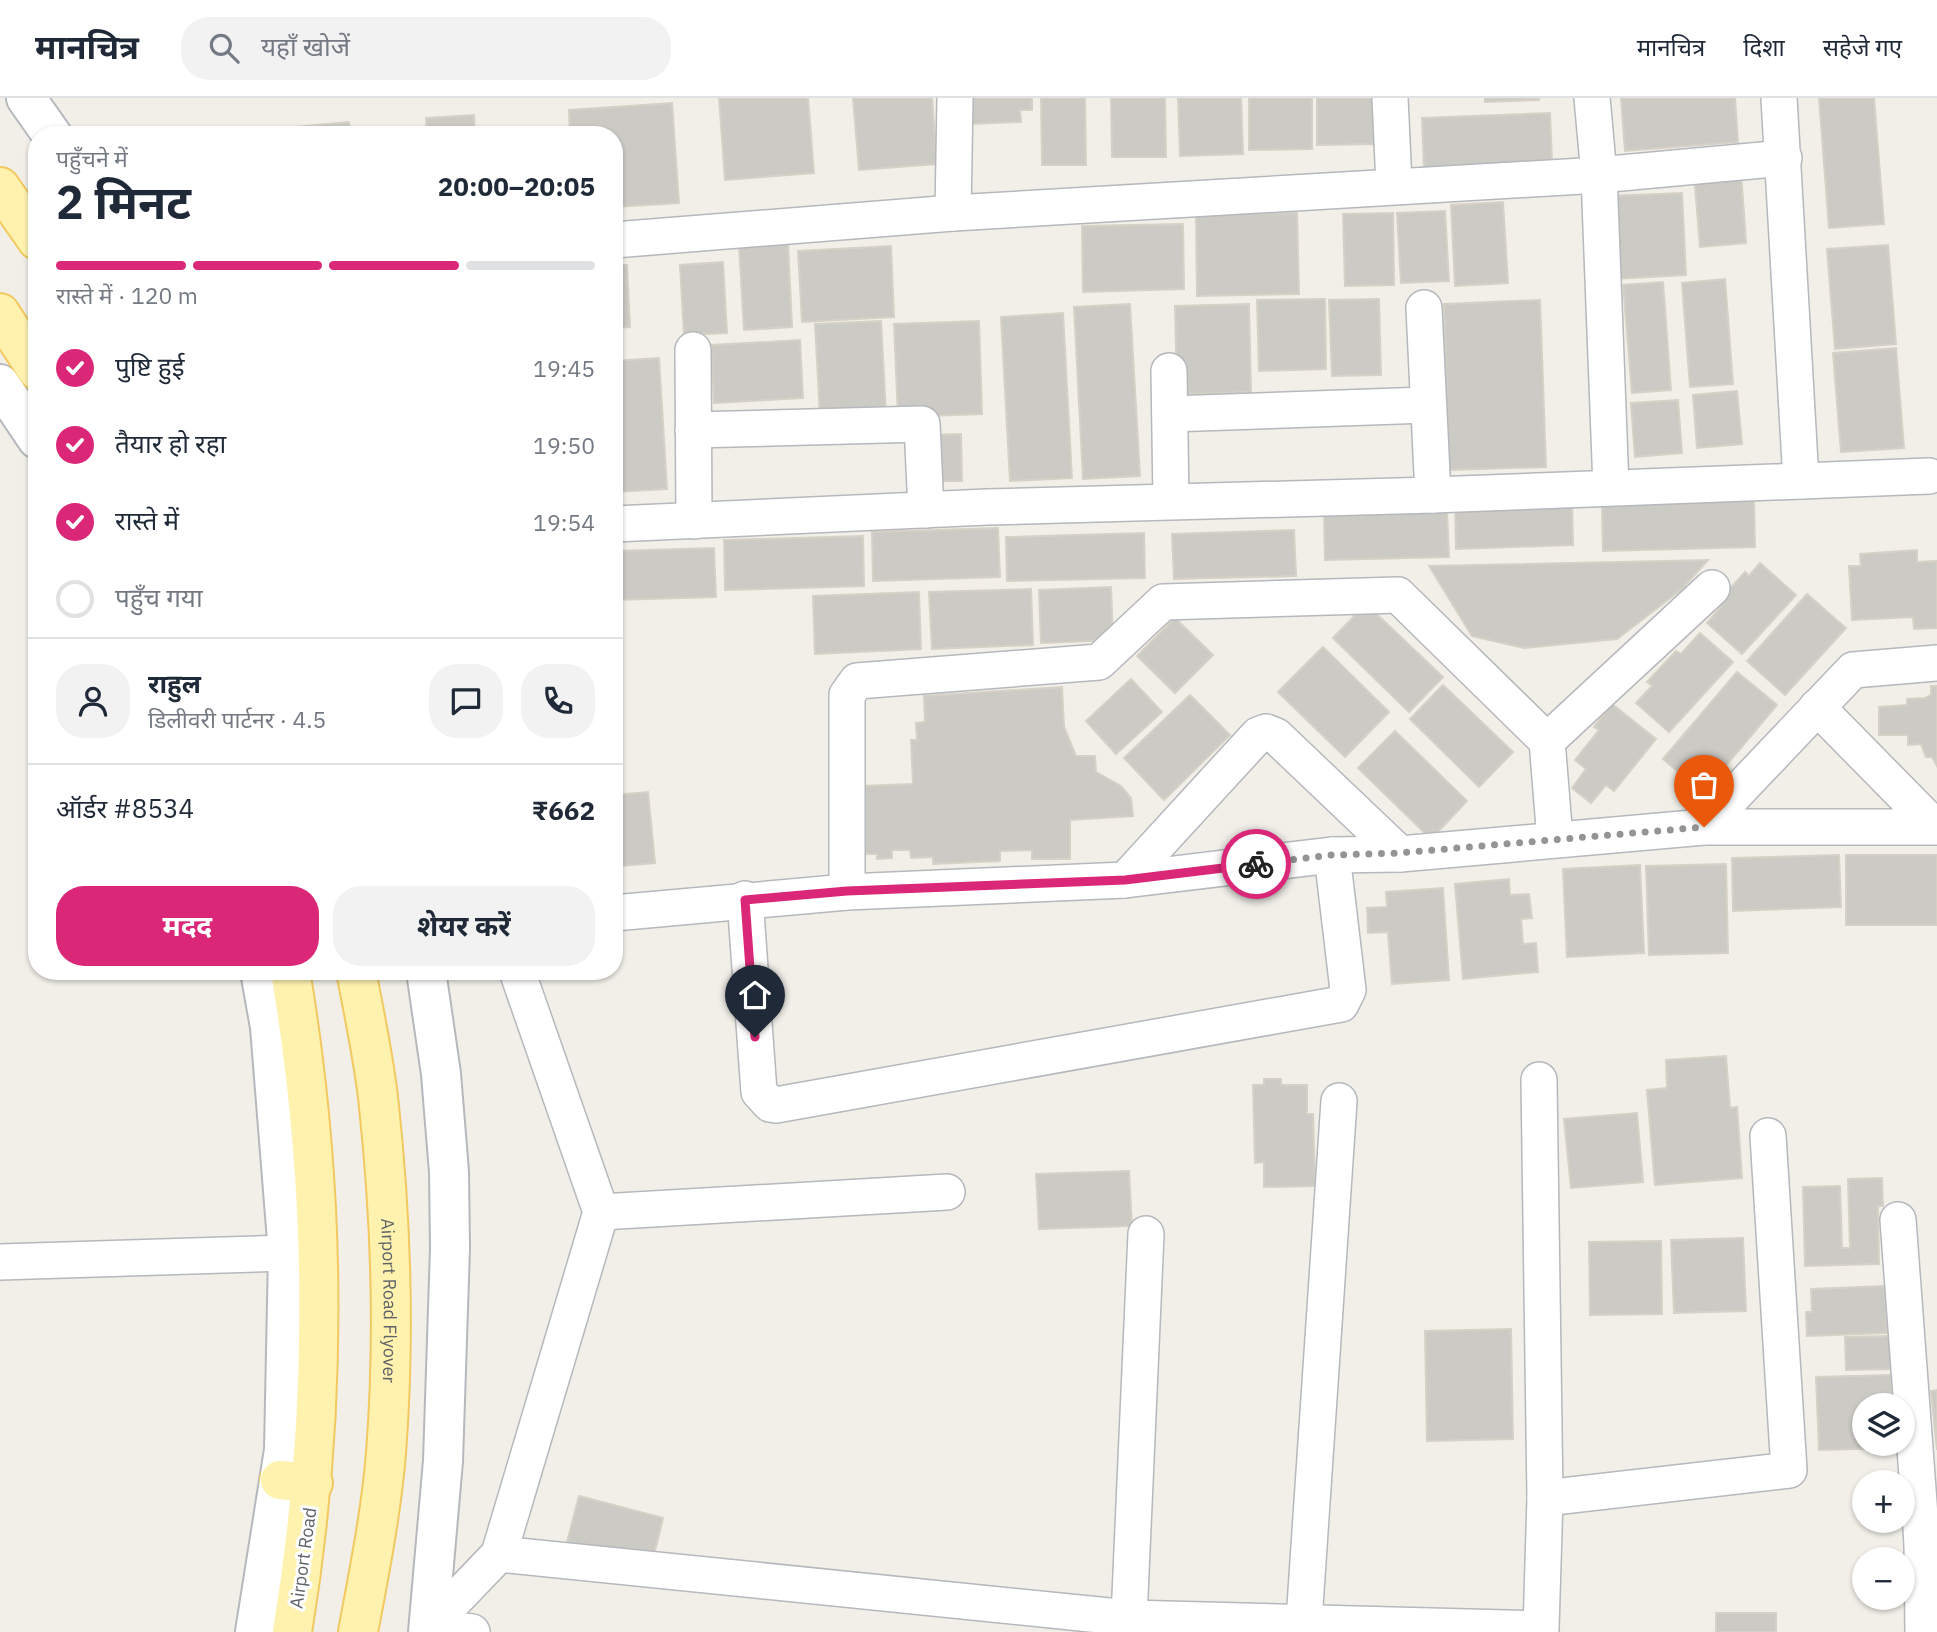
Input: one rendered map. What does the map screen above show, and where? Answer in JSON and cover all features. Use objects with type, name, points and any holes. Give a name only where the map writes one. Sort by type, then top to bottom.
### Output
[{"type":"main road","points":[[0,187],[28,227]]},
{"type":"main road","points":[[0,313],[28,356]]},
{"type":"main road","points":[[292,980],[305,1061],[314,1149],[318,1398],[297,1482]]},
{"type":"main road","name":"Airport Road Flyover","points":[[358,980],[378,1095],[387,1205],[390,1302],[386,1454],[379,1514],[358,1632]]},
{"type":"main road","name":"Airport Road","points":[[292,1632],[297,1482]]},
{"type":"street","points":[[26,98],[46,126]]},
{"type":"street","points":[[953,213],[955,98]]},
{"type":"street","points":[[1390,98],[1394,184]]},
{"type":"street","points":[[1592,98],[1599,175],[1611,487]]},
{"type":"street","points":[[1779,98],[1801,481]]},
{"type":"street","points":[[623,239],[953,213],[1394,184],[1599,175],[1784,158]]},
{"type":"street","points":[[1424,308],[1433,495]]},
{"type":"street","points":[[693,350],[694,520]]},
{"type":"street","points":[[1169,372],[1171,501]]},
{"type":"street","points":[[0,384],[28,426]]},
{"type":"street","points":[[1170,414],[1427,405]]},
{"type":"street","points":[[693,430],[922,424],[926,510]]},
{"type":"street","points":[[623,524],[1171,501],[1433,495],[1929,476]]},
{"type":"street","points":[[1547,741],[1712,588]]},
{"type":"street","points":[[847,891],[847,695],[857,681],[1099,662],[1163,602],[1398,595],[1547,741],[1555,839]]},
{"type":"street","points":[[1704,827],[1853,670],[1937,663]]},
{"type":"street","points":[[623,912],[847,891],[1125,880],[1332,855],[1399,853],[1704,827],[1936,827],[1817,707]]},
{"type":"street","points":[[1125,880],[1258,734],[1266,732],[1276,736],[1399,853]]},
{"type":"street","points":[[745,900],[760,1092],[770,1104],[776,1105],[1341,1004],[1348,990],[1332,855]]},
{"type":"street","points":[[255,1632],[297,1482],[286,1412],[288,1253],[270,1027],[262,980]]},
{"type":"street","points":[[427,980],[445,1123],[450,1248],[443,1461],[428,1629]]},
{"type":"street","points":[[428,1629],[499,1554],[601,1212],[520,980]]},
{"type":"street","points":[[499,1554],[1129,1618],[1541,1629],[1545,1498],[1539,1080]]},
{"type":"street","points":[[1304,1621],[1339,1101]]},
{"type":"street","points":[[1545,1498],[1789,1471],[1768,1136]]},
{"type":"street","points":[[601,1212],[947,1192]]},
{"type":"street","points":[[1898,1220],[1929,1544],[1923,1632]]},
{"type":"street","points":[[1129,1618],[1146,1234]]},
{"type":"street","points":[[0,1262],[288,1253]]},
{"type":"street","points":[[428,1629],[472,1632]]},
{"type":"building","points":[[719,98],[808,98],[814,173],[725,180]]},
{"type":"building","points":[[853,98],[932,98],[937,164],[859,170]]},
{"type":"building","points":[[970,98],[1032,98],[1032,110],[1020,110],[1021,122],[971,124]]},
{"type":"building","points":[[1041,98],[1085,98],[1086,165],[1042,165]]},
{"type":"building","points":[[1111,98],[1165,98],[1166,157],[1112,157]]},
{"type":"building","points":[[1178,98],[1241,98],[1243,154],[1180,156]]},
{"type":"building","points":[[1249,98],[1312,98],[1312,149],[1249,150]]},
{"type":"building","points":[[1317,98],[1381,98],[1381,144],[1317,145]]},
{"type":"building","points":[[1485,98],[1539,98],[1539,100],[1485,102]]},
{"type":"building","points":[[1621,98],[1735,98],[1738,142],[1625,151]]},
{"type":"building","points":[[1819,98],[1874,98],[1884,224],[1829,228]]},
{"type":"building","points":[[672,103],[679,203],[623,206],[623,126],[570,126],[569,110]]},
{"type":"building","points":[[1550,113],[1552,161],[1424,167],[1422,118]]},
{"type":"building","points":[[474,115],[475,126],[426,126],[426,118]]},
{"type":"building","points":[[349,122],[349,126],[305,126]]},
{"type":"building","points":[[1741,172],[1746,243],[1700,247],[1694,175]]},
{"type":"building","points":[[1682,193],[1686,275],[1613,279],[1609,196]]},
{"type":"building","points":[[1503,202],[1508,283],[1455,286],[1451,205]]},
{"type":"building","points":[[1445,211],[1449,281],[1401,283],[1397,213]]},
{"type":"building","points":[[1297,213],[1299,294],[1197,296],[1196,215]]},
{"type":"building","points":[[1393,213],[1394,285],[1345,286],[1343,214]]},
{"type":"building","points":[[1183,224],[1184,289],[1083,292],[1082,226]]},
{"type":"building","points":[[788,243],[792,327],[744,330],[739,246]]},
{"type":"building","points":[[1888,245],[1896,344],[1835,349],[1827,249]]},
{"type":"building","points":[[891,246],[894,317],[802,322],[798,251]]},
{"type":"building","points":[[723,262],[727,333],[684,335],[680,265]]},
{"type":"building","points":[[623,265],[627,265],[630,327],[623,327]]},
{"type":"building","points":[[1725,279],[1733,384],[1690,387],[1682,283]]},
{"type":"building","points":[[1663,282],[1671,390],[1632,393],[1623,285]]},
{"type":"building","points":[[1325,299],[1326,369],[1259,371],[1257,300]]},
{"type":"building","points":[[1379,299],[1381,375],[1332,376],[1329,300]]},
{"type":"building","points":[[1540,300],[1546,467],[1449,470],[1444,304]]},
{"type":"building","points":[[1130,304],[1140,476],[1083,479],[1074,307]]},
{"type":"building","points":[[1249,304],[1251,392],[1177,394],[1175,306]]},
{"type":"building","points":[[1063,313],[1072,478],[1010,481],[1001,317]]},
{"type":"building","points":[[881,321],[886,413],[820,416],[815,324]]},
{"type":"building","points":[[979,321],[982,414],[898,417],[894,324]]},
{"type":"building","points":[[800,340],[803,398],[714,403],[711,345]]},
{"type":"building","points":[[1896,348],[1904,448],[1841,452],[1833,353]]},
{"type":"building","points":[[659,358],[667,489],[623,491],[623,360]]},
{"type":"building","points":[[1737,391],[1742,444],[1697,448],[1693,395]]},
{"type":"building","points":[[1678,400],[1682,453],[1635,457],[1631,403]]},
{"type":"building","points":[[961,434],[962,481],[929,481],[928,435]]},
{"type":"building","points":[[1572,500],[1573,545],[1456,549],[1455,503]]},
{"type":"building","points":[[1754,501],[1755,547],[1603,551],[1602,505]]},
{"type":"building","points":[[1447,511],[1449,557],[1325,560],[1324,514]]},
{"type":"building","points":[[998,528],[1000,577],[873,581],[872,532]]},
{"type":"building","points":[[1294,530],[1296,576],[1174,579],[1172,534]]},
{"type":"building","points":[[1144,533],[1145,578],[1007,581],[1006,537]]},
{"type":"building","points":[[863,536],[864,586],[725,590],[724,540]]},
{"type":"building","points":[[714,548],[716,597],[623,600],[623,551]]},
{"type":"building","points":[[1917,550],[1917,562],[1937,561],[1937,628],[1914,629],[1913,617],[1852,620],[1849,566],[1861,566],[1860,554]]},
{"type":"building","points":[[1708,560],[1682,589],[1617,639],[1524,648],[1472,636],[1429,566]]},
{"type":"building","points":[[1760,563],[1796,595],[1742,654],[1707,623],[1721,607],[1717,603],[1745,572],[1749,576]]},
{"type":"building","points":[[1111,587],[1113,640],[1041,643],[1039,590]]},
{"type":"building","points":[[1031,589],[1033,645],[932,649],[929,592]]},
{"type":"building","points":[[919,592],[921,649],[815,654],[813,596]]},
{"type":"building","points":[[1807,594],[1846,628],[1785,695],[1747,661]]},
{"type":"building","points":[[1366,604],[1443,677],[1409,712],[1333,638]]},
{"type":"building","points":[[1175,618],[1213,655],[1175,693],[1137,656]]},
{"type":"building","points":[[1700,633],[1733,662],[1669,732],[1636,703],[1652,686],[1647,682],[1676,651],[1681,654]]},
{"type":"building","points":[[1323,647],[1389,712],[1345,757],[1278,692]]},
{"type":"building","points":[[1737,672],[1777,705],[1703,793],[1663,759]]},
{"type":"building","points":[[1131,679],[1162,712],[1116,754],[1086,721]]},
{"type":"building","points":[[1443,685],[1513,752],[1479,787],[1410,719]]},
{"type":"building","points":[[1931,686],[1937,686],[1937,766],[1932,757],[1926,757],[1921,744],[1908,745],[1908,735],[1879,735],[1879,707],[1907,705],[1907,699],[1925,698],[1931,695]]},
{"type":"building","points":[[1062,687],[1064,727],[1076,756],[1095,756],[1096,772],[1121,786],[1131,798],[1133,816],[1070,820],[1070,859],[1032,859],[1032,850],[1000,851],[1000,861],[933,864],[933,857],[911,858],[910,850],[892,850],[892,858],[877,859],[877,854],[861,854],[861,786],[913,784],[911,740],[917,740],[916,723],[925,722],[924,696]]},
{"type":"building","points":[[1190,695],[1230,735],[1164,800],[1124,758]]},
{"type":"building","points":[[1612,704],[1656,739],[1614,791],[1606,785],[1591,803],[1572,788],[1586,769],[1575,760],[1599,730],[1594,727]]},
{"type":"building","points":[[1395,731],[1467,801],[1431,839],[1358,768]]},
{"type":"building","points":[[648,792],[655,863],[623,866],[623,794]]},
{"type":"building","points":[[1839,855],[1841,907],[1733,911],[1732,858]]},
{"type":"building","points":[[1846,855],[1937,855],[1937,925],[1846,925]]},
{"type":"building","points":[[1726,864],[1728,953],[1649,955],[1646,866]]},
{"type":"building","points":[[1640,865],[1644,953],[1567,957],[1563,869]]},
{"type":"building","points":[[1509,879],[1510,895],[1529,894],[1532,918],[1521,919],[1523,944],[1536,943],[1538,972],[1463,979],[1455,884]]},
{"type":"building","points":[[1443,888],[1449,980],[1392,984],[1388,932],[1368,933],[1367,908],[1387,907],[1386,892]]},
{"type":"building","points":[[1726,1056],[1730,1108],[1737,1107],[1742,1178],[1655,1185],[1647,1090],[1667,1088],[1666,1060]]},
{"type":"building","points":[[1264,1079],[1281,1079],[1281,1085],[1307,1085],[1307,1114],[1313,1114],[1315,1186],[1264,1187],[1264,1162],[1255,1163],[1253,1085],[1264,1085]]},
{"type":"building","points":[[1637,1113],[1643,1182],[1571,1188],[1564,1119]]},
{"type":"building","points":[[1129,1171],[1132,1226],[1039,1229],[1036,1174]]},
{"type":"building","points":[[1882,1178],[1883,1206],[1878,1206],[1879,1264],[1805,1266],[1803,1187],[1840,1186],[1842,1248],[1850,1248],[1848,1179]]},
{"type":"building","points":[[1743,1238],[1746,1311],[1674,1313],[1671,1240]]},
{"type":"building","points":[[1661,1241],[1662,1314],[1590,1315],[1589,1242]]},
{"type":"building","points":[[1885,1286],[1887,1333],[1807,1336],[1806,1312],[1812,1312],[1811,1289]]},
{"type":"building","points":[[1511,1329],[1513,1439],[1427,1441],[1425,1331]]},
{"type":"building","points":[[1893,1336],[1894,1369],[1846,1370],[1845,1337]]},
{"type":"building","points":[[1891,1375],[1892,1393],[1852,1393],[1852,1449],[1819,1450],[1816,1377]]},
{"type":"building","points":[[1937,1390],[1937,1450],[1931,1391]]},
{"type":"building","points":[[579,1496],[663,1518],[651,1567],[566,1546]]},
{"type":"building","points":[[1716,1613],[1776,1613],[1776,1632],[1716,1632]]},
{"type":"way so far","points":[[1256,864],[1332,855],[1399,853],[1704,827]]},
{"type":"route","points":[[755,1037],[745,900],[847,891],[1125,880],[1256,864]]}]
